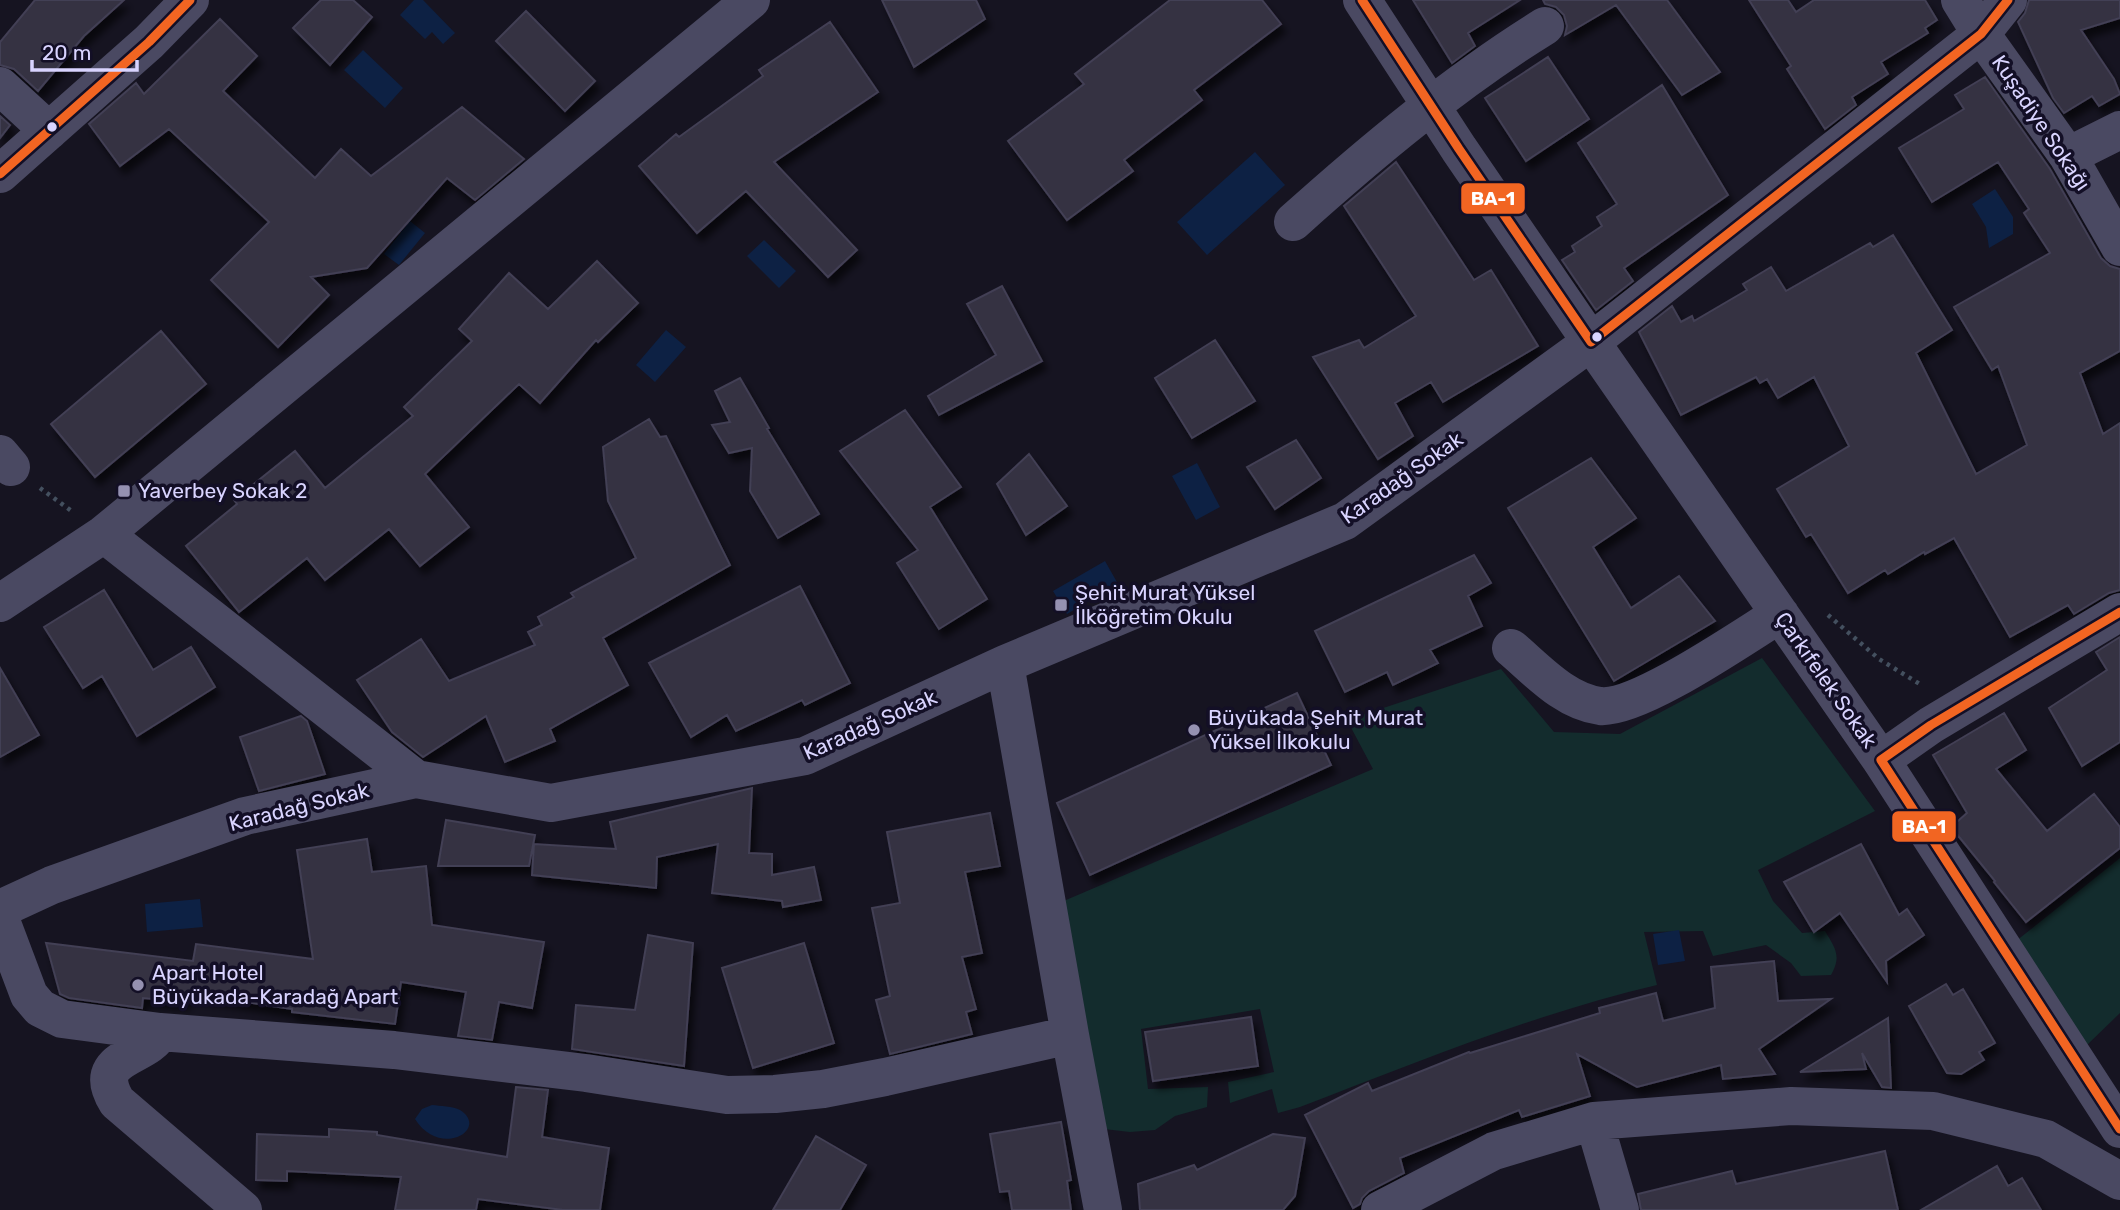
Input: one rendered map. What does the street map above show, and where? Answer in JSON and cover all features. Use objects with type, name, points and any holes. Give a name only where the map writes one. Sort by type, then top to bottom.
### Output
[{"type":"street","points":[[0,174],[149,42],[190,0]]},
{"type":"street","points":[[0,603],[104,534],[751,0]]},
{"type":"street","name":"Çarkıfelek Sokak","points":[[1362,0],[1591,342],[1881,760],[2120,1129]]},
{"type":"street","name":"Kuşadiye Sokağı","points":[[1959,0],[1980,34],[2068,156],[2120,247]]},
{"type":"street","name":"Karadağ Sokak","points":[[0,909],[52,885],[245,817],[416,779],[551,803],[805,756],[1005,664],[1345,521],[1591,342],[1980,34],[2008,0]]},
{"type":"street","points":[[1293,222],[1383,144],[1511,47],[1545,26]]},
{"type":"street","points":[[0,86],[49,131]]},
{"type":"street","points":[[2068,156],[2120,130]]},
{"type":"street","points":[[104,534],[416,779]]},
{"type":"street","points":[[1881,760],[1931,726],[2120,612]]},
{"type":"street","points":[[1511,648],[1562,692],[1601,706],[1622,702],[1657,689],[1780,614]]},
{"type":"street","points":[[1005,664],[1103,1210]]},
{"type":"street","points":[[0,918],[29,995],[40,1008],[62,1019],[160,1032],[394,1050],[586,1073],[727,1095],[823,1089],[1070,1035]]},
{"type":"street","points":[[160,1032],[154,1042],[116,1064],[110,1079],[113,1095],[117,1102],[243,1210]]},
{"type":"street","points":[[1380,1210],[1494,1151],[1594,1121],[1791,1106],[1933,1111],[2046,1139],[2120,1181]]},
{"type":"street","points":[[1594,1121],[1620,1210]]},
{"type":"path","points":[[6,461],[104,534]]},
{"type":"green space","points":[[1762,658],[1875,811],[1758,870],[1773,901],[1802,933],[1825,931],[1837,957],[1831,975],[1801,976],[1791,963],[1766,945],[1713,956],[1703,931],[1644,932],[1657,985],[1521,1024],[1278,1113],[1272,1089],[1230,1103],[1228,1082],[1274,1072],[1260,1009],[1141,1029],[1148,1089],[1208,1087],[1207,1107],[1175,1116],[1155,1130],[1130,1132],[1104,1129],[1059,903],[1373,769],[1347,720],[1501,669],[1554,732],[1620,734]]},
{"type":"green space","points":[[2120,858],[2120,1013],[2087,1045],[2016,941]]},
{"type":"water","points":[[414,0],[423,0],[455,33],[443,44],[432,32],[425,39],[400,15]]},
{"type":"water","points":[[363,50],[403,88],[385,108],[344,70]]},
{"type":"water","points":[[1255,152],[1285,185],[1207,255],[1177,222]]},
{"type":"water","points":[[1995,189],[2013,217],[2013,234],[1989,248],[1986,227],[1972,204]]},
{"type":"water","points":[[410,221],[425,233],[399,265],[384,254]]},
{"type":"water","points":[[764,240],[796,271],[779,288],[747,256]]},
{"type":"water","points":[[666,330],[686,347],[655,382],[636,365]]},
{"type":"water","points":[[1197,463],[1220,507],[1196,520],[1172,476]]},
{"type":"water","points":[[1105,561],[1118,584],[1067,614],[1053,591]]},
{"type":"water","points":[[200,899],[203,927],[147,932],[145,904]]},
{"type":"water","points":[[1679,930],[1685,961],[1658,965],[1653,934]]},
{"type":"water","points":[[432,1105],[460,1110],[468,1117],[466,1132],[448,1139],[425,1131],[415,1119],[422,1109]]},
{"type":"building","points":[[35,0],[124,0],[84,36],[38,91],[14,69],[0,65],[0,42]]},
{"type":"building","points":[[321,0],[353,0],[372,17],[330,65],[293,28]]},
{"type":"building","points":[[882,0],[976,0],[985,19],[914,67]]},
{"type":"building","points":[[1170,0],[1262,0],[1281,24],[1194,90],[1202,100],[1124,160],[1133,171],[1067,220],[1008,141],[1084,84],[1075,74]]},
{"type":"building","points":[[1413,0],[1520,0],[1468,33],[1475,46],[1452,63]]},
{"type":"building","points":[[1543,0],[1667,0],[1720,72],[1682,95],[1616,5],[1565,35],[1567,26],[1564,15]]},
{"type":"building","points":[[1749,0],[1788,0],[1796,12],[1814,0],[1925,0],[1937,20],[1925,28],[1928,33],[1881,62],[1888,74],[1852,97],[1856,105],[1825,129],[1787,69],[1791,66]]},
{"type":"building","points":[[2029,0],[2120,0],[2120,18],[2081,30],[2114,79],[2120,94],[2099,106],[2092,96],[2064,113],[2053,98],[2018,22],[2025,13]]},
{"type":"building","points":[[526,11],[595,81],[565,111],[496,41]]},
{"type":"building","points":[[220,19],[257,56],[223,91],[315,178],[341,149],[371,176],[462,107],[524,159],[475,200],[447,178],[367,268],[311,277],[329,295],[278,347],[211,280],[269,222],[169,129],[120,166],[89,124],[136,83],[144,94]]},
{"type":"building","points":[[830,22],[878,92],[774,162],[857,250],[828,277],[746,191],[697,233],[639,166],[676,134],[679,137],[763,76],[759,70]]},
{"type":"building","points":[[1548,57],[1589,119],[1526,161],[1485,98]]},
{"type":"building","points":[[1985,77],[2050,169],[2101,258],[2110,266],[2120,269],[2120,351],[2080,373],[2103,434],[2120,423],[2120,590],[2109,593],[2074,614],[2068,605],[2010,637],[1954,538],[1888,574],[1885,570],[1848,593],[1811,534],[1806,537],[1777,489],[1849,446],[1814,377],[1778,398],[1767,379],[1760,383],[1756,377],[1681,415],[1639,332],[1672,306],[1681,322],[1692,316],[1694,321],[1747,290],[1743,284],[1771,267],[1786,291],[1870,243],[1873,247],[1893,235],[1952,330],[1916,353],[1976,474],[2027,445],[1998,366],[1992,370],[1954,307],[2050,253],[2024,213],[2029,209],[1998,162],[1932,202],[1899,148],[1964,109],[1955,95]]},
{"type":"building","points":[[1662,85],[1728,195],[1624,268],[1633,281],[1596,310],[1562,260],[1575,252],[1572,246],[1602,226],[1597,217],[1617,204],[1578,143]]},
{"type":"building","points":[[0,116],[10,125],[0,138]]},
{"type":"building","points":[[1396,162],[1474,280],[1491,270],[1538,346],[1443,402],[1431,382],[1395,403],[1413,436],[1378,459],[1313,357],[1359,340],[1364,348],[1416,316],[1344,206]]},
{"type":"building","points":[[597,261],[638,303],[598,342],[596,340],[540,403],[519,384],[425,474],[469,527],[420,566],[389,529],[325,580],[307,558],[239,612],[186,546],[237,504],[234,500],[295,451],[325,488],[413,416],[404,407],[472,341],[459,329],[509,273],[548,309]]},
{"type":"building","points":[[1002,286],[1042,361],[939,415],[928,396],[996,355],[967,304]]},
{"type":"building","points":[[161,331],[206,384],[95,477],[51,424]]},
{"type":"building","points":[[1215,340],[1255,401],[1192,438],[1155,378]]},
{"type":"building","points":[[740,378],[769,428],[767,429],[819,514],[778,538],[750,491],[752,448],[729,453],[712,425],[730,422],[715,391]]},
{"type":"building","points":[[905,410],[961,487],[930,507],[987,599],[939,629],[897,563],[918,550],[840,451]]},
{"type":"building","points":[[649,419],[660,437],[666,436],[730,565],[603,638],[628,685],[550,729],[555,741],[505,762],[486,716],[423,757],[392,732],[357,680],[421,639],[449,681],[535,645],[528,632],[542,625],[538,617],[574,597],[571,593],[636,558],[608,501],[603,447]]},
{"type":"building","points":[[1296,440],[1321,478],[1275,509],[1247,467]]},
{"type":"building","points":[[1029,454],[1067,506],[1026,535],[997,484]]},
{"type":"building","points":[[1591,458],[1636,518],[1593,547],[1631,608],[1679,576],[1715,621],[1614,681],[1508,508]]},
{"type":"building","points":[[1474,555],[1491,583],[1468,596],[1482,626],[1430,650],[1438,663],[1393,685],[1387,672],[1345,692],[1315,631]]},
{"type":"building","points":[[800,586],[850,683],[805,705],[802,700],[736,731],[727,715],[691,737],[649,663]]},
{"type":"building","points":[[104,590],[153,670],[191,647],[215,687],[137,736],[102,676],[83,688],[44,627]]},
{"type":"building","points":[[2120,637],[2120,742],[2082,766],[2049,708],[2107,670],[2096,652]]},
{"type":"building","points":[[0,668],[39,735],[0,757]]},
{"type":"building","points":[[1297,693],[1331,765],[1090,875],[1057,803]]},
{"type":"building","points":[[2004,713],[2026,750],[1996,769],[2047,831],[2094,794],[2120,827],[2120,848],[2026,922],[1951,827],[1967,813],[1933,755]]},
{"type":"building","points":[[301,716],[307,721],[325,774],[259,791],[240,737]]},
{"type":"building","points":[[752,788],[749,853],[772,854],[772,875],[814,867],[821,900],[783,907],[782,901],[712,893],[718,844],[657,857],[656,888],[532,875],[534,844],[616,849],[610,822]]},
{"type":"building","points":[[990,813],[1000,866],[965,872],[982,953],[962,957],[976,1009],[966,1012],[972,1034],[890,1054],[876,1000],[890,996],[872,908],[900,903],[887,832]]},
{"type":"building","points":[[446,820],[535,835],[529,866],[438,866]]},
{"type":"building","points":[[367,839],[372,872],[426,866],[432,925],[544,942],[532,1008],[499,1002],[492,1040],[458,1036],[466,992],[401,982],[395,1024],[292,1012],[292,1009],[185,993],[185,1002],[143,998],[142,1008],[69,998],[60,994],[46,943],[193,961],[196,944],[313,959],[297,850]]},
{"type":"building","points":[[1861,844],[1899,915],[1907,909],[1924,935],[1886,961],[1887,982],[1840,913],[1814,932],[1784,882]]},
{"type":"building","points":[[648,935],[693,943],[684,1066],[572,1049],[576,1005],[635,1010]]},
{"type":"building","points":[[804,943],[834,1043],[753,1068],[722,968]]},
{"type":"building","points":[[1774,961],[1778,1001],[1831,999],[1759,1049],[1775,1074],[1723,1079],[1721,1065],[1637,1087],[1577,1054],[1590,1096],[1522,1117],[1519,1110],[1400,1158],[1404,1173],[1369,1191],[1360,1204],[1353,1208],[1305,1115],[1368,1083],[1372,1091],[1469,1052],[1600,1013],[1599,1008],[1656,993],[1663,1021],[1715,1008],[1711,967]]},
{"type":"building","points":[[1946,984],[1953,995],[1963,989],[1995,1043],[1979,1052],[1984,1060],[1961,1074],[1947,1073],[1909,1006]]},
{"type":"building","points":[[1251,1017],[1258,1066],[1153,1081],[1145,1032]]},
{"type":"building","points":[[1888,1018],[1891,1088],[1882,1087],[1862,1053],[1866,1069],[1800,1072]]},
{"type":"building","points":[[516,1087],[548,1090],[542,1137],[609,1148],[600,1210],[563,1210],[478,1199],[476,1210],[395,1210],[401,1177],[287,1171],[287,1181],[256,1180],[257,1134],[329,1137],[329,1129],[377,1132],[377,1135],[507,1157]]},
{"type":"building","points":[[1061,1122],[1071,1180],[1067,1181],[1071,1210],[1012,1210],[1009,1191],[1000,1192],[990,1134]]},
{"type":"building","points":[[1273,1134],[1305,1138],[1295,1196],[1283,1210],[1140,1210],[1138,1184],[1194,1165],[1197,1170]]},
{"type":"building","points":[[816,1136],[866,1165],[840,1210],[773,1210]]},
{"type":"building","points":[[1885,1151],[1898,1210],[1641,1210],[1638,1194],[1732,1171],[1736,1184]]},
{"type":"building","points":[[1997,1166],[2008,1186],[2022,1178],[2041,1210],[1921,1210]]},
{"type":"transit line","name":"BA-1","points":[[0,174],[149,42],[190,0]]},
{"type":"transit line","name":"BA-1","points":[[1362,0],[1459,149],[1591,342],[1981,34],[2008,0]]},
{"type":"transit line","name":"BA-1","points":[[2120,612],[1931,725],[1881,760],[2120,1129]]},
{"type":"place","name":"Yaverbey Sokak 2","points":[[124,491]]},
{"type":"place","name":"Şehit Murat Yüksel İlköğretim Okulu","points":[[1061,605]]},
{"type":"place","name":"Büyükada Şehit Murat Yüksel İlkokulu","points":[[1194,730]]},
{"type":"place","name":"Apart Hotel Büyükada-Karadağ Apart","points":[[138,985]]}]
